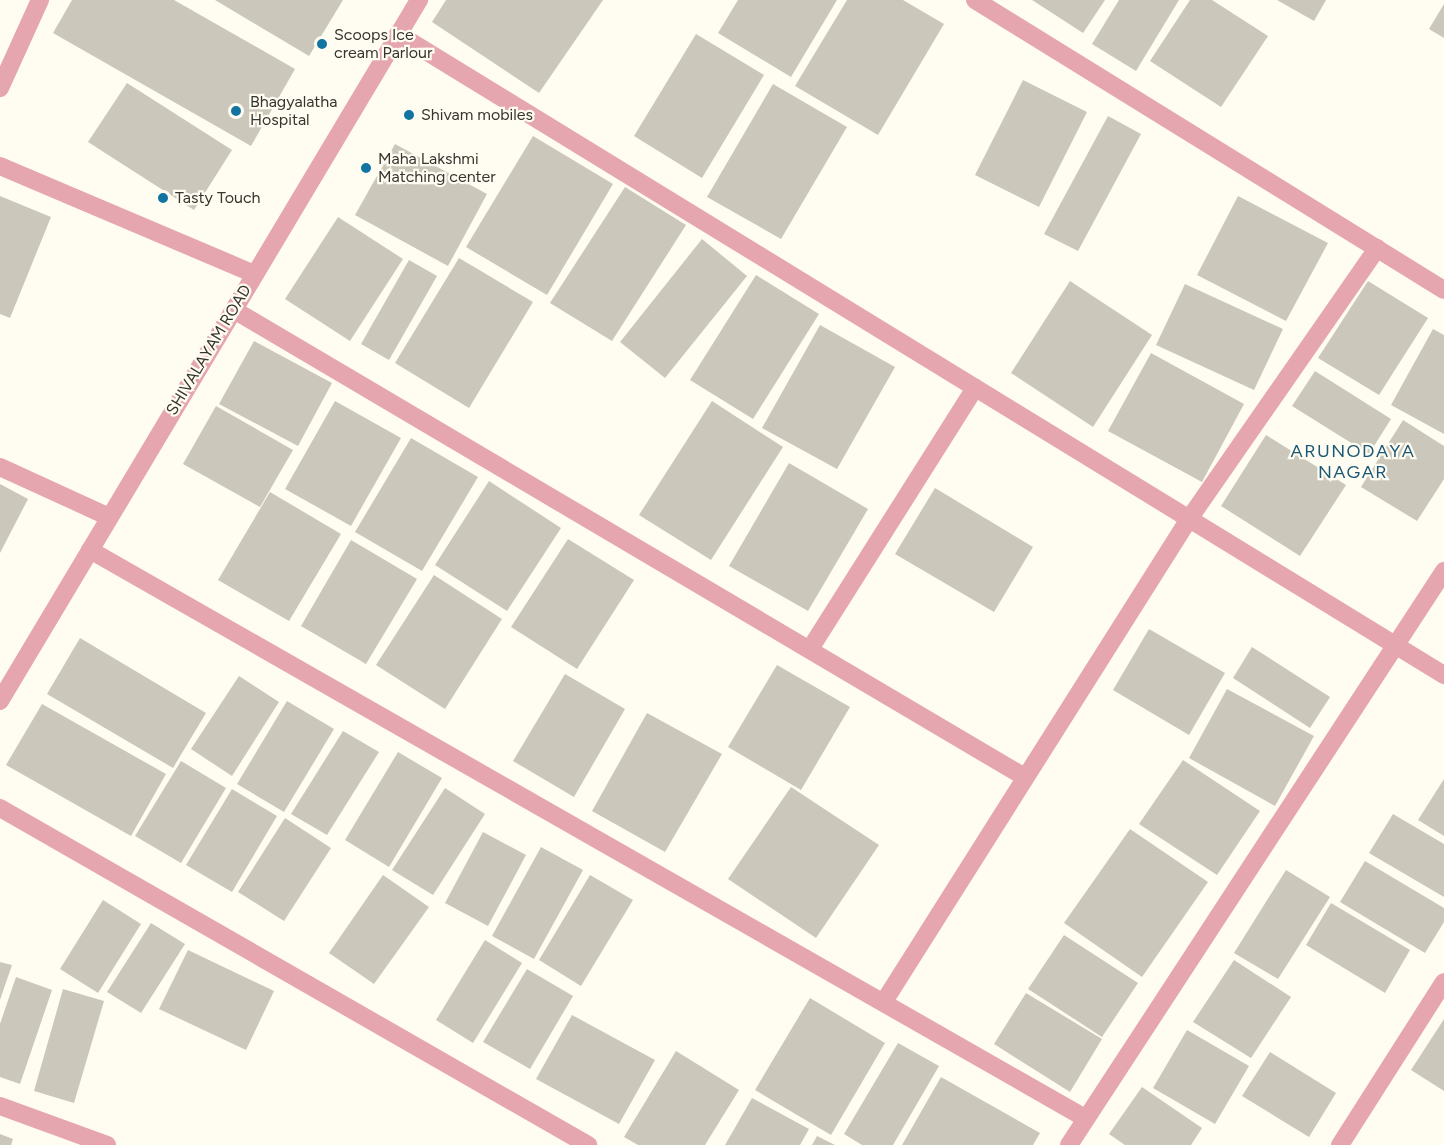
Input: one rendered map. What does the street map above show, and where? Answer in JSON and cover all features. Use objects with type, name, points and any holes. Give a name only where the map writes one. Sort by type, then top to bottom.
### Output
[{"type":"street","points":[[0,88],[39,0]]},
{"type":"street","name":"SHIVALAYAM ROAD","points":[[0,701],[419,0]]},
{"type":"street","points":[[975,0],[1444,290]]},
{"type":"street","points":[[398,34],[1444,675]]},
{"type":"street","points":[[0,166],[255,274]]},
{"type":"street","points":[[885,1000],[1023,776],[1189,519],[1377,248]]},
{"type":"street","points":[[234,310],[1023,776]]},
{"type":"street","points":[[810,649],[975,388]]},
{"type":"street","points":[[0,467],[109,518]]},
{"type":"street","points":[[90,550],[885,1000],[1085,1118]]},
{"type":"street","points":[[1069,1145],[1444,571]]},
{"type":"street","points":[[0,808],[588,1145]]},
{"type":"street","points":[[1340,1145],[1444,982]]},
{"type":"street","points":[[0,1106],[107,1145]]},
{"type":"building","points":[[72,0],[174,0],[295,69],[251,146],[53,33]]},
{"type":"building","points":[[215,0],[343,0],[309,56]]},
{"type":"building","points":[[446,0],[603,0],[539,93],[432,22]]},
{"type":"building","points":[[738,0],[837,0],[791,77],[718,33]]},
{"type":"building","points":[[847,0],[903,0],[944,24],[878,135],[795,86]]},
{"type":"building","points":[[1032,0],[1105,0],[1083,33]]},
{"type":"building","points":[[1119,0],[1179,0],[1136,71],[1092,44]]},
{"type":"building","points":[[1190,0],[1212,0],[1268,36],[1221,107],[1150,61]]},
{"type":"building","points":[[1277,0],[1326,0],[1314,21]]},
{"type":"building","points":[[1444,4],[1444,38],[1429,29]]},
{"type":"building","points":[[696,34],[764,75],[702,178],[634,136]]},
{"type":"building","points":[[1023,80],[1087,112],[1039,207],[975,175]]},
{"type":"building","points":[[127,83],[232,150],[194,210],[88,142]]},
{"type":"building","points":[[773,84],[847,127],[781,239],[707,197]]},
{"type":"building","points":[[1108,116],[1141,134],[1078,251],[1044,234]]},
{"type":"building","points":[[533,136],[613,184],[547,295],[466,247]]},
{"type":"building","points":[[395,144],[487,194],[448,266],[355,215]]},
{"type":"building","points":[[625,187],[686,225],[612,341],[550,303]]},
{"type":"building","points":[[0,196],[51,217],[10,318],[0,314]]},
{"type":"building","points":[[1238,196],[1328,243],[1286,321],[1197,275]]},
{"type":"building","points":[[338,217],[403,259],[350,341],[285,299]]},
{"type":"building","points":[[702,239],[747,276],[665,378],[620,342]]},
{"type":"building","points":[[459,258],[533,302],[469,408],[395,363]]},
{"type":"building","points":[[409,260],[437,276],[389,360],[361,344]]},
{"type":"building","points":[[756,275],[819,314],[753,419],[690,380]]},
{"type":"building","points":[[1070,281],[1152,335],[1093,427],[1011,373]]},
{"type":"building","points":[[1368,281],[1428,318],[1379,395],[1318,358]]},
{"type":"building","points":[[1185,284],[1283,329],[1254,390],[1156,345]]},
{"type":"building","points":[[820,325],[895,367],[837,469],[762,428]]},
{"type":"building","points":[[1433,329],[1444,335],[1444,434],[1391,405]]},
{"type":"building","points":[[254,341],[332,383],[298,446],[219,404]]},
{"type":"building","points":[[1151,353],[1244,404],[1202,482],[1108,431]]},
{"type":"building","points":[[1315,371],[1391,419],[1369,454],[1292,406]]},
{"type":"building","points":[[335,401],[401,438],[351,526],[285,489]]},
{"type":"building","points":[[712,401],[783,447],[711,560],[639,515]]},
{"type":"building","points":[[216,406],[293,450],[260,507],[183,464]]},
{"type":"building","points":[[1403,420],[1444,446],[1444,479],[1417,521],[1361,487]]},
{"type":"building","points":[[1266,435],[1346,485],[1300,556],[1221,506]]},
{"type":"building","points":[[411,438],[478,477],[422,571],[355,532]]},
{"type":"building","points":[[789,463],[868,509],[808,611],[729,566]]},
{"type":"building","points":[[489,481],[561,528],[507,611],[435,565]]},
{"type":"building","points":[[0,484],[28,499],[0,553]]},
{"type":"building","points":[[935,488],[1033,547],[994,612],[895,554]]},
{"type":"building","points":[[270,492],[341,534],[289,621],[218,580]]},
{"type":"building","points":[[568,539],[634,580],[577,669],[511,627]]},
{"type":"building","points":[[351,540],[417,579],[366,664],[301,626]]},
{"type":"building","points":[[434,575],[502,619],[445,709],[376,665]]},
{"type":"building","points":[[1149,629],[1225,673],[1189,735],[1113,690]]},
{"type":"building","points":[[80,638],[206,713],[173,768],[47,694]]},
{"type":"building","points":[[1252,647],[1330,697],[1310,728],[1233,678]]},
{"type":"building","points":[[777,665],[850,707],[801,790],[728,747]]},
{"type":"building","points":[[565,674],[625,709],[574,797],[513,761]]},
{"type":"building","points":[[239,676],[279,702],[232,776],[191,749]]},
{"type":"building","points":[[1227,689],[1314,736],[1275,806],[1189,758]]},
{"type":"building","points":[[287,701],[334,729],[284,812],[237,784]]},
{"type":"building","points":[[42,704],[166,774],[131,836],[6,765]]},
{"type":"building","points":[[647,713],[722,754],[665,852],[592,811]]},
{"type":"building","points":[[343,731],[379,752],[327,835],[291,814]]},
{"type":"building","points":[[398,752],[442,778],[389,867],[345,840]]},
{"type":"building","points":[[1183,760],[1260,811],[1217,875],[1139,824]]},
{"type":"building","points":[[181,761],[226,788],[181,863],[135,836]]},
{"type":"building","points":[[1444,779],[1444,836],[1418,820]]},
{"type":"building","points":[[791,787],[879,845],[816,938],[728,879]]},
{"type":"building","points":[[445,788],[485,814],[433,895],[392,870]]},
{"type":"building","points":[[232,789],[277,816],[232,892],[186,865]]},
{"type":"building","points":[[1393,814],[1444,844],[1444,897],[1369,853]]},
{"type":"building","points":[[285,818],[331,848],[284,921],[238,892]]},
{"type":"building","points":[[1130,829],[1208,882],[1142,977],[1064,923]]},
{"type":"building","points":[[483,832],[526,855],[488,926],[445,903]]},
{"type":"building","points":[[541,847],[583,870],[534,959],[492,936]]},
{"type":"building","points":[[1365,861],[1444,908],[1444,922],[1425,953],[1340,902]]},
{"type":"building","points":[[1286,870],[1330,897],[1278,979],[1234,953]]},
{"type":"building","points":[[383,875],[429,907],[374,984],[329,953]]},
{"type":"building","points":[[590,875],[633,900],[581,986],[539,960]]},
{"type":"building","points":[[103,900],[141,924],[98,993],[60,969]]},
{"type":"building","points":[[1331,903],[1410,950],[1385,993],[1306,945]]},
{"type":"building","points":[[151,923],[185,944],[141,1013],[107,992]]},
{"type":"building","points":[[1064,935],[1138,983],[1102,1037],[1028,989]]},
{"type":"building","points":[[485,940],[522,963],[473,1043],[436,1020]]},
{"type":"building","points":[[188,950],[274,991],[246,1050],[159,1009]]},
{"type":"building","points":[[1234,960],[1291,997],[1251,1058],[1193,1022]]},
{"type":"building","points":[[0,962],[12,965],[0,1000]]},
{"type":"building","points":[[527,969],[573,996],[530,1069],[483,1042]]},
{"type":"building","points":[[16,977],[52,990],[20,1084],[0,1077],[0,1024]]},
{"type":"building","points":[[63,989],[104,1001],[74,1103],[34,1091]]},
{"type":"building","points":[[1026,993],[1102,1039],[1070,1092],[994,1044]]},
{"type":"building","points":[[810,998],[885,1043],[831,1135],[755,1090]]},
{"type":"building","points":[[572,1015],[655,1060],[619,1124],[536,1079]]},
{"type":"building","points":[[1444,1019],[1444,1091],[1411,1070]]},
{"type":"building","points":[[1187,1030],[1249,1066],[1215,1124],[1153,1088]]},
{"type":"building","points":[[898,1043],[939,1066],[893,1145],[862,1145],[844,1134]]},
{"type":"building","points":[[676,1051],[739,1090],[705,1145],[638,1145],[624,1137]]},
{"type":"building","points":[[1270,1052],[1336,1093],[1309,1137],[1242,1096]]},
{"type":"building","points":[[941,1077],[1040,1133],[1033,1145],[902,1145]]},
{"type":"building","points":[[1142,1087],[1202,1128],[1191,1145],[1125,1145],[1109,1134]]},
{"type":"building","points":[[752,1098],[809,1129],[800,1145],[725,1145]]},
{"type":"building","points":[[0,1134],[13,1139],[11,1145],[0,1145]]},
{"type":"building","points":[[817,1136],[835,1145],[812,1145]]},
{"type":"place","name":"Scoops Ice cream Parlour","points":[[322,44]]},
{"type":"place","name":"Bhagyalatha Hospital","points":[[236,111]]},
{"type":"place","name":"Shivam mobiles","points":[[409,115]]},
{"type":"place","name":"Maha Lakshmi Matching center","points":[[366,168]]},
{"type":"place","name":"Tasty Touch","points":[[163,198]]},
{"type":"district","name":"ARUNODAYA NAGAR","points":[[1353,462]]}]
